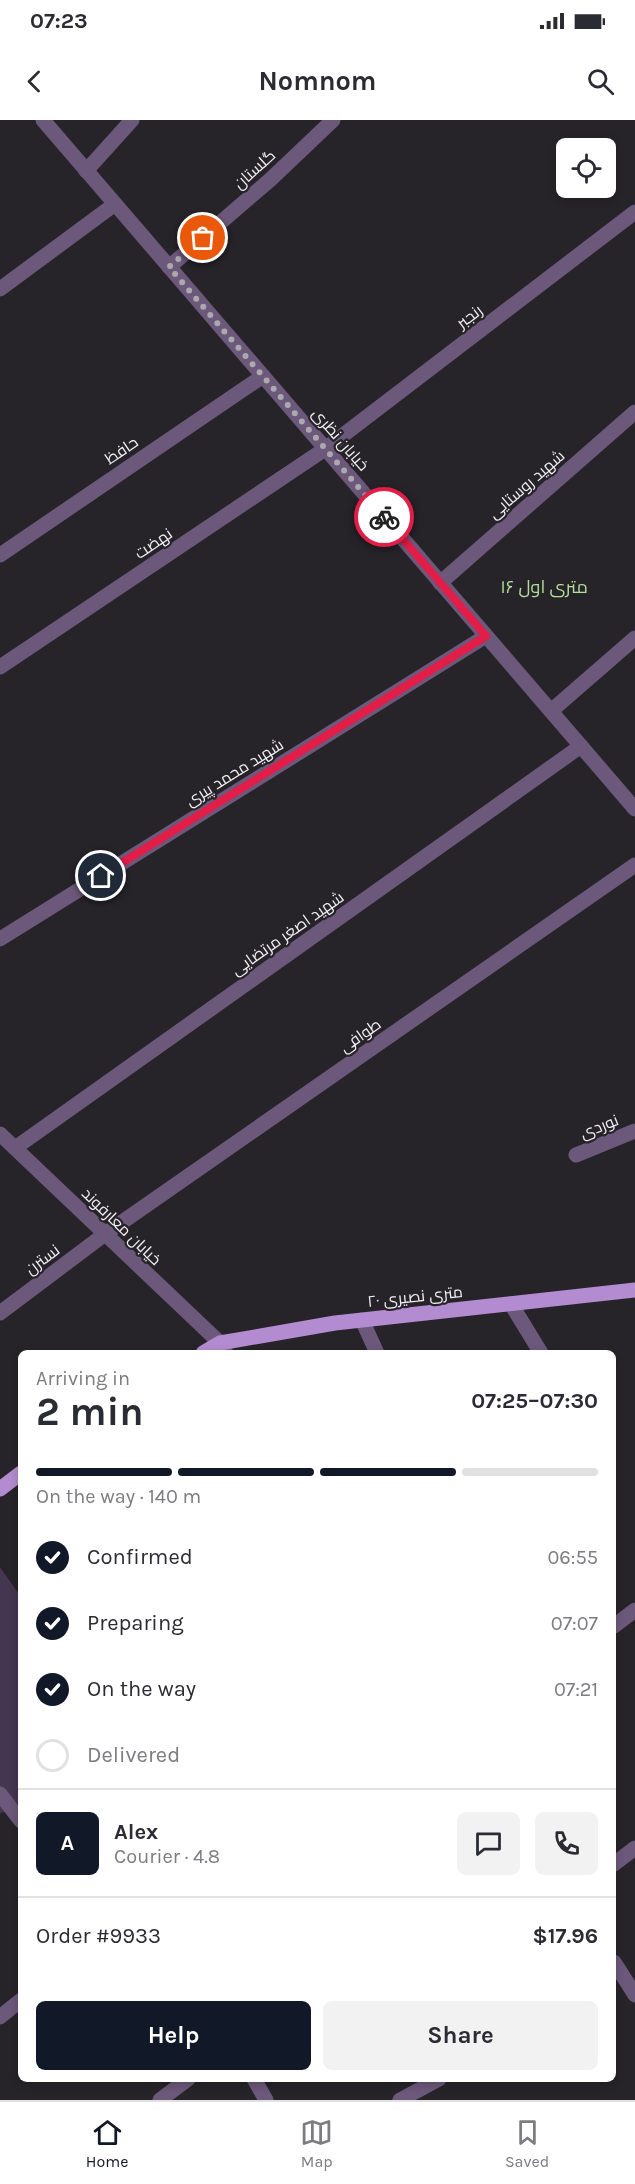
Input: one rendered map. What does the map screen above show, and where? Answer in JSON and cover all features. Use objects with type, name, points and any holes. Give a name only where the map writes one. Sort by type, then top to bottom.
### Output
[{"type":"main road","name":"۲۰ متری نصیری","points":[[223,1348],[335,1323],[635,1290]]},
{"type":"main road","points":[[0,1489],[18,1475]]},
{"type":"street","name":"خیابان نظری","points":[[43,120],[635,809]]},
{"type":"street","points":[[86,171],[132,120]]},
{"type":"street","name":"گلستان","points":[[169,267],[271,179],[333,120]]},
{"type":"street","points":[[0,289],[115,204]]},
{"type":"street","name":"رنجبر","points":[[325,448],[635,212]]},
{"type":"street","name":"حافظ","points":[[0,555],[263,376]]},
{"type":"street","name":"شهید روستایی","points":[[440,583],[635,412]]},
{"type":"street","name":"نهضت","points":[[0,667],[325,448]]},
{"type":"street","name":"شهید محمد پیری","points":[[0,939],[486,636]]},
{"type":"street","points":[[551,711],[635,638]]},
{"type":"street","name":"شهید اصغر مرتضایی","points":[[15,1148],[581,746]]},
{"type":"street","name":"طوافی","points":[[105,1234],[635,865]]},
{"type":"street","name":"نوردی","points":[[576,1155],[635,1131]]},
{"type":"street","name":"خیابان معارفوند","points":[[0,1134],[223,1348]]},
{"type":"street","name":"نسترن","points":[[0,1313],[105,1234]]},
{"type":"street","points":[[511,1304],[540,1350]]},
{"type":"street","points":[[362,1320],[376,1350]]},
{"type":"street","points":[[616,1624],[635,1610]]},
{"type":"street","points":[[0,1794],[18,1817]]},
{"type":"street","points":[[616,1862],[635,1848]]},
{"type":"street","points":[[616,1969],[620,1984],[635,1995]]},
{"type":"street","points":[[0,2017],[18,2002]]},
{"type":"street","points":[[160,2100],[184,2082]]},
{"type":"street","points":[[256,2082],[266,2100]]},
{"type":"street","points":[[399,2100],[433,2082]]},
{"type":"shaded area","points":[[0,1567],[18,1593],[18,1803],[0,1814]]},
{"type":"way so far","points":[[203,238],[169,267],[384,517]]},
{"type":"district","name":"۱۶ متری اول","points":[[544,587]]},
{"type":"route","points":[[101,876],[486,636],[384,517]]}]
